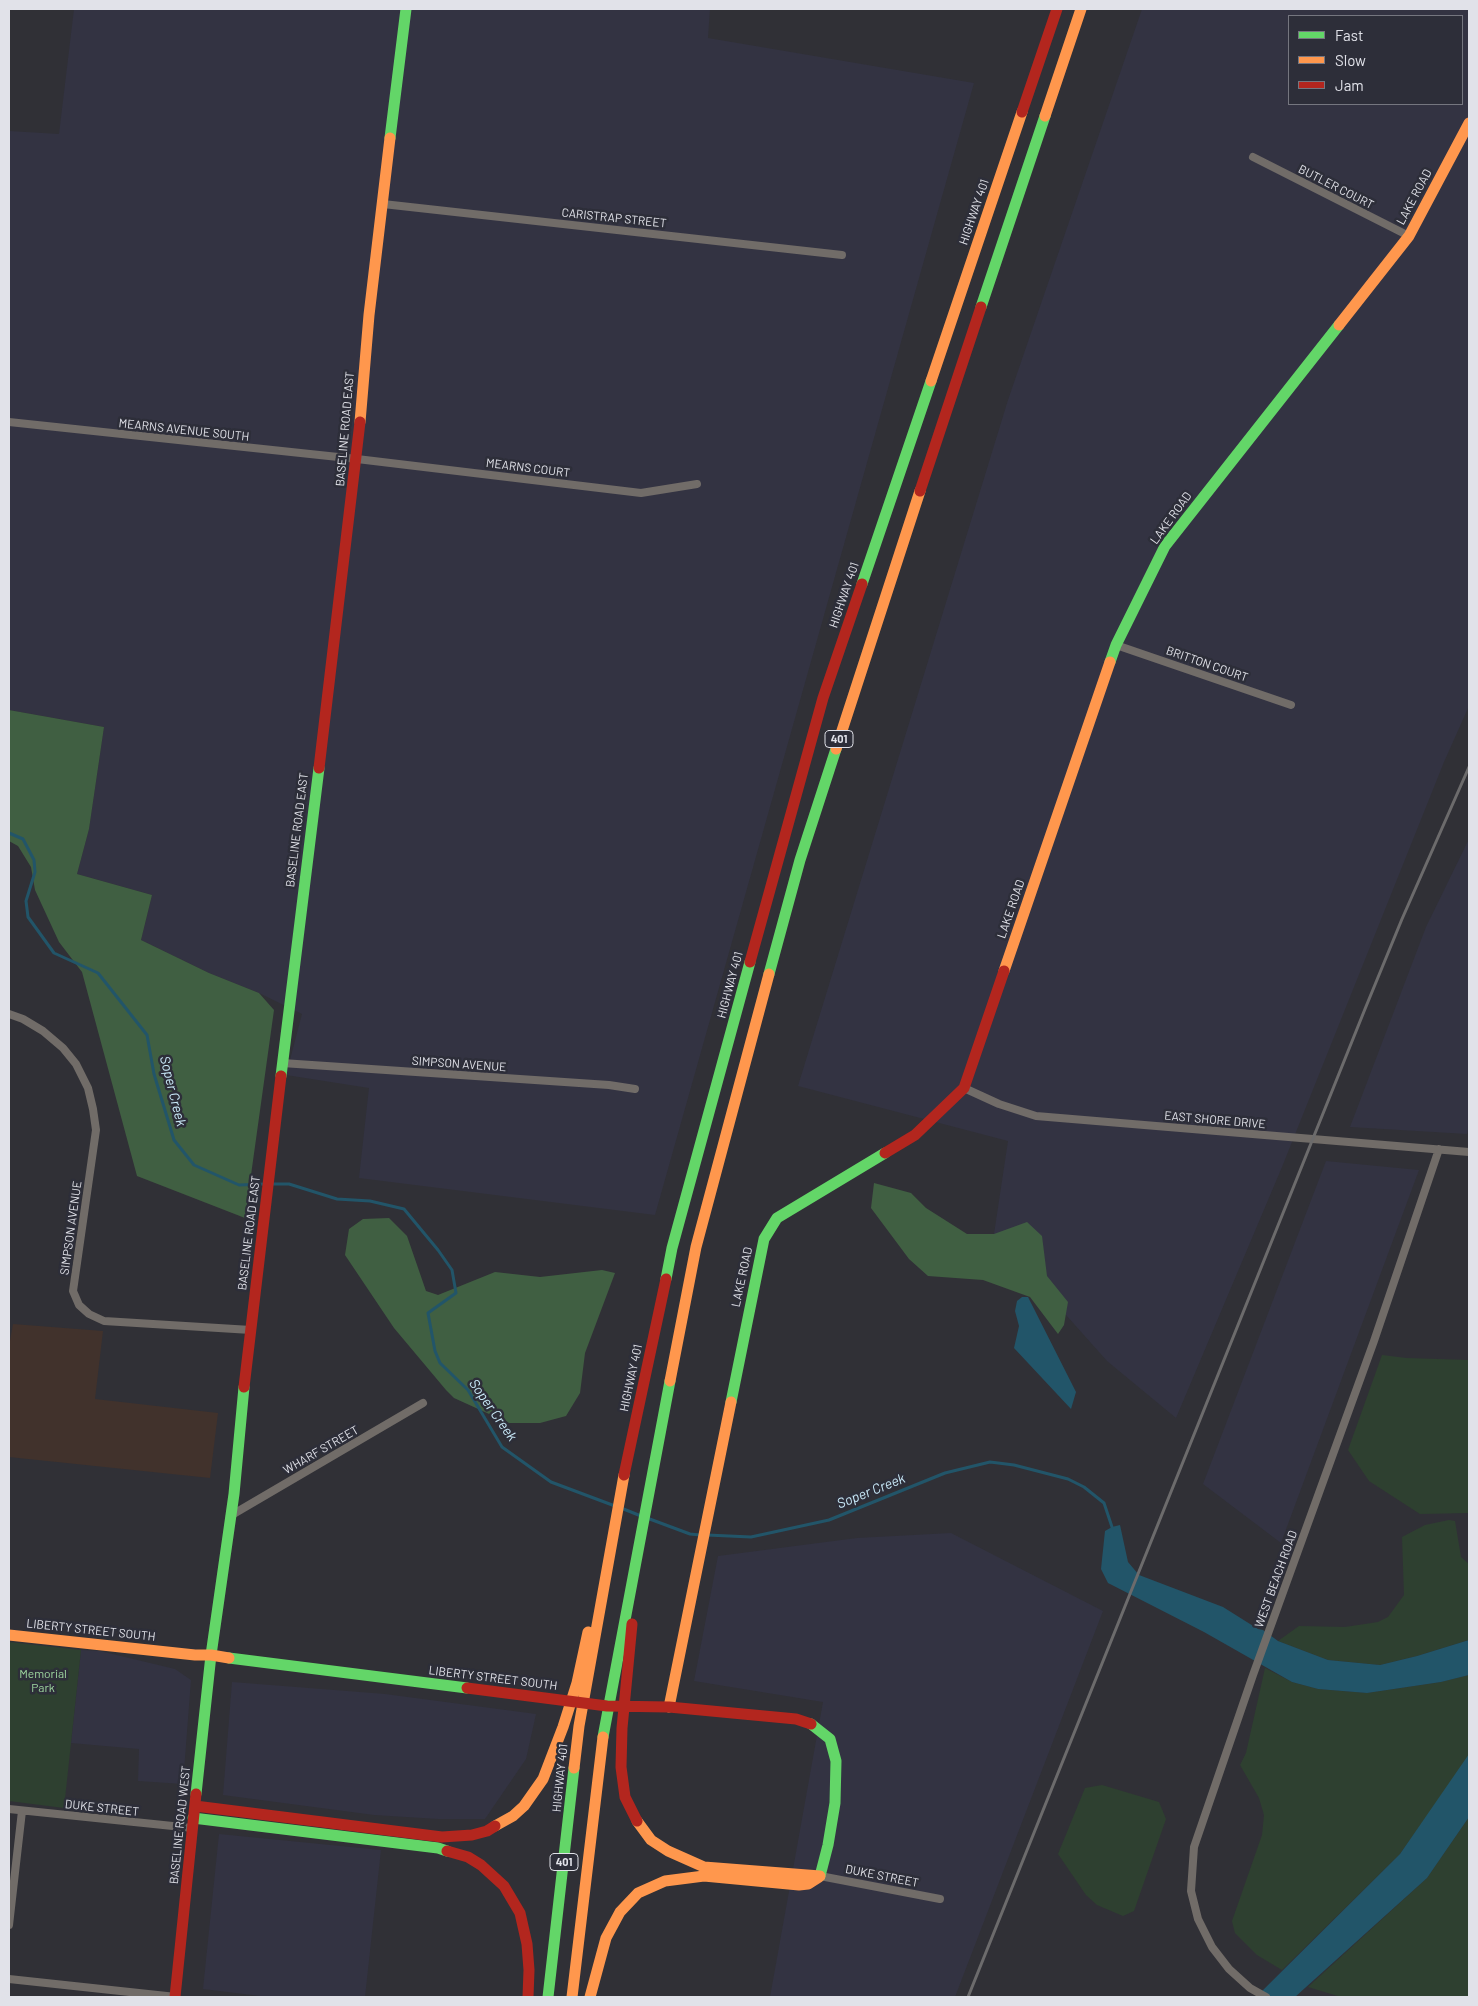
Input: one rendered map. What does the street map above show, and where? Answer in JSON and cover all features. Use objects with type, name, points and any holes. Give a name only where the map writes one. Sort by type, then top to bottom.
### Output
[{"type":"main road","name":"BASELINE ROAD EAST","points":[[211,1655],[234,1494],[282,1063],[357,459],[369,315],[406,9]]},
{"type":"main road","name":"HIGHWAY 401","points":[[548,1997],[582,1685],[603,1553],[616,1522],[672,1248],[823,698],[1057,9]]},
{"type":"main road","name":"401","points":[[572,1997],[604,1727],[696,1247],[800,860],[907,528],[1082,9]]},
{"type":"main road","name":"LAKE ROAD","points":[[669,1707],[764,1239],[777,1218],[915,1135],[964,1088],[1116,645],[1165,546],[1409,236],[1469,123]]},
{"type":"main road","points":[[638,1551],[622,1728],[621,1767],[625,1797],[636,1820],[651,1840],[668,1851],[704,1867],[820,1876]]},
{"type":"main road","name":"LIBERTY STREET SOUTH","points":[[9,1635],[195,1655],[211,1655],[242,1661],[607,1706],[669,1707],[796,1719],[809,1723],[830,1739],[836,1761],[835,1804],[828,1845],[820,1876]]},
{"type":"main road","name":"BASELINE ROAD WEST","points":[[176,1997],[211,1655]]},
{"type":"main road","points":[[195,1806],[442,1837],[472,1836],[500,1825],[524,1806],[542,1779],[582,1685]]},
{"type":"main road","points":[[193,1823],[438,1848],[468,1857],[481,1865],[504,1886],[520,1913],[527,1944],[529,1970],[528,1997]]},
{"type":"main road","points":[[590,1997],[606,1938],[620,1912],[638,1893],[665,1881],[704,1876],[799,1885],[808,1884],[820,1876]]},
{"type":"street","name":"BUTLER COURT","points":[[1253,157],[1409,236]]},
{"type":"street","name":"CARISTRAP STREET","points":[[382,204],[842,255]]},
{"type":"street","name":"MEARNS AVENUE SOUTH","points":[[9,422],[357,459]]},
{"type":"street","name":"MEARNS COURT","points":[[357,459],[641,493],[697,484]]},
{"type":"street","name":"BRITTON COURT","points":[[1116,645],[1291,704]]},
{"type":"street","name":"SIMPSON AVENUE","points":[[9,1014],[23,1019],[43,1031],[63,1048],[76,1064],[88,1088],[96,1130],[73,1291],[79,1305],[89,1314],[104,1321],[251,1330]]},
{"type":"street","name":"SIMPSON AVENUE","points":[[282,1063],[599,1084],[635,1089]]},
{"type":"street","name":"EAST SHORE DRIVE","points":[[964,1088],[999,1104],[1036,1116],[1469,1152]]},
{"type":"street","name":"WEST BEACH ROAD","points":[[1266,1997],[1250,1988],[1229,1969],[1212,1947],[1198,1920],[1191,1891],[1194,1848],[1253,1674],[1371,1350],[1439,1150]]},
{"type":"street","name":"WHARF STREET","points":[[230,1516],[423,1403]]},
{"type":"street","name":"DUKE STREET","points":[[9,1809],[193,1823]]},
{"type":"street","points":[[9,1925],[22,1811]]},
{"type":"street","name":"DUKE STREET","points":[[820,1876],[940,1899]]},
{"type":"street","points":[[9,1979],[176,1997]]},
{"type":"shaded area","points":[[74,9],[710,9],[708,38],[974,83],[655,1215],[359,1178],[369,1088],[286,1075],[302,1014],[259,993],[209,973],[141,940],[152,895],[77,874],[89,829],[104,727],[9,710],[9,131],[59,134]]},
{"type":"shaded area","points":[[1142,9],[1469,9],[1469,706],[1444,762],[1282,1167],[1176,1418],[1107,1361],[994,1234],[1008,1141],[798,1086],[1008,400]]},
{"type":"shaded area","points":[[1469,839],[1469,1125],[1467,1134],[1350,1127],[1426,927]]},
{"type":"shaded area","points":[[1326,1161],[1419,1170],[1281,1543],[1203,1484]]},
{"type":"shaded area","points":[[13,1324],[103,1331],[95,1399],[218,1413],[210,1478],[9,1457],[9,1346]]},
{"type":"shaded area","points":[[951,1533],[1103,1611],[955,1997],[770,1997],[823,1702],[694,1681],[718,1556],[857,1538]]},
{"type":"shaded area","points":[[81,1650],[100,1651],[175,1669],[191,1680],[183,1784],[138,1781],[139,1749],[71,1743]]},
{"type":"shaded area","points":[[232,1682],[385,1694],[536,1714],[526,1759],[485,1819],[438,1819],[374,1815],[223,1795]]},
{"type":"shaded area","points":[[219,1834],[381,1850],[365,1997],[268,1997],[203,1989]]},
{"type":"green space","points":[[9,710],[104,727],[89,829],[77,874],[152,895],[141,940],[209,973],[259,993],[274,1010],[245,1218],[137,1176],[82,972],[59,942],[35,890],[31,867],[18,846],[9,841]]},
{"type":"green space","points":[[874,1183],[911,1193],[926,1208],[967,1234],[994,1234],[1027,1222],[1042,1236],[1047,1276],[1068,1302],[1064,1325],[1058,1334],[1030,1297],[983,1280],[928,1276],[909,1259],[871,1208]]},
{"type":"green space","points":[[389,1218],[407,1236],[426,1291],[438,1295],[495,1272],[540,1277],[602,1270],[615,1273],[585,1353],[580,1393],[566,1416],[540,1423],[509,1423],[454,1398],[446,1390],[394,1328],[345,1255],[349,1229],[363,1219]]},
{"type":"green space","points":[[1382,1355],[1406,1358],[1469,1360],[1469,1513],[1420,1514],[1369,1481],[1348,1450]]},
{"type":"green space","points":[[1449,1520],[1455,1521],[1461,1557],[1469,1564],[1469,1640],[1380,1665],[1328,1660],[1278,1641],[1299,1626],[1345,1627],[1378,1622],[1388,1617],[1404,1595],[1402,1537],[1425,1525]]},
{"type":"green space","name":"Memorial Park","points":[[9,1642],[81,1650],[64,1808],[9,1801]]},
{"type":"green space","points":[[1265,1668],[1292,1682],[1318,1689],[1367,1693],[1441,1682],[1469,1675],[1468,1758],[1400,1854],[1282,1970],[1257,1955],[1235,1933],[1232,1921],[1262,1835],[1264,1815],[1259,1798],[1240,1765],[1246,1753]]},
{"type":"green space","points":[[1102,1785],[1159,1802],[1166,1819],[1134,1911],[1123,1916],[1097,1905],[1086,1895],[1058,1854],[1085,1788]]},
{"type":"green space","points":[[1469,1817],[1469,1997],[1341,1997],[1308,1987],[1427,1878]]},
{"type":"water","points":[[1022,1297],[1028,1297],[1076,1392],[1071,1409],[1014,1348],[1019,1326],[1015,1311],[1017,1301]]},
{"type":"water","points":[[1120,1525],[1128,1562],[1139,1575],[1223,1607],[1278,1641],[1328,1660],[1380,1665],[1469,1640],[1469,1675],[1441,1682],[1367,1693],[1318,1689],[1292,1682],[1204,1632],[1108,1583],[1101,1569],[1105,1531]]},
{"type":"water","points":[[1469,1754],[1469,1817],[1427,1878],[1295,1997],[1256,1997],[1400,1854]]},
{"type":"waterway","name":"Soper Creek","points":[[9,833],[23,839],[34,860],[35,872],[26,901],[28,917],[54,953],[98,973],[147,1035],[154,1074],[174,1140],[194,1165],[239,1185],[264,1184]]},
{"type":"waterway","name":"Soper Creek","points":[[270,1184],[289,1184],[337,1199],[370,1201],[404,1209],[452,1270],[456,1293],[428,1313],[435,1351],[440,1363],[468,1390],[502,1447],[551,1482],[615,1506]]},
{"type":"waterway","name":"Soper Creek","points":[[707,1535],[751,1537],[829,1520],[945,1473],[990,1462],[1014,1465],[1068,1479],[1084,1487],[1104,1503],[1112,1527]]},
{"type":"waterway","name":"Soper Creek","points":[[621,1508],[641,1516]]},
{"type":"waterway","name":"Soper Creek","points":[[647,1518],[690,1534],[700,1535]]},
{"type":"railway","points":[[968,1997],[1365,1009],[1402,919],[1469,767]]},
{"type":"traffic: fast","points":[[390,138],[406,9]]},
{"type":"traffic: fast","points":[[981,307],[1045,116]]},
{"type":"traffic: fast","points":[[1110,662],[1116,645],[1165,546],[1339,325]]},
{"type":"traffic: fast","points":[[862,584],[931,381]]},
{"type":"traffic: fast","points":[[769,974],[800,860],[836,749]]},
{"type":"traffic: fast","points":[[281,1076],[319,768]]},
{"type":"traffic: fast","points":[[666,1279],[672,1248],[750,962]]},
{"type":"traffic: fast","points":[[731,1402],[764,1239],[777,1218],[885,1153]]},
{"type":"traffic: fast","points":[[603,1737],[670,1381]]},
{"type":"traffic: fast","points":[[196,1794],[211,1655],[234,1494],[244,1387]]},
{"type":"traffic: fast","points":[[229,1658],[467,1688]]},
{"type":"traffic: fast","points":[[811,1724],[830,1739],[836,1761],[835,1803],[828,1845],[820,1876]]},
{"type":"traffic: fast","points":[[548,1997],[574,1768]]},
{"type":"traffic: fast","points":[[193,1818],[438,1848],[447,1851]]},
{"type":"traffic: slow","points":[[1045,116],[1081,9]]},
{"type":"traffic: slow","points":[[931,381],[1022,112]]},
{"type":"traffic: slow","points":[[1339,325],[1409,236],[1469,123]]},
{"type":"traffic: slow","points":[[360,422],[369,315],[390,138]]},
{"type":"traffic: slow","points":[[836,749],[920,491]]},
{"type":"traffic: slow","points":[[1004,971],[1110,662]]},
{"type":"traffic: slow","points":[[670,1381],[696,1247],[769,974]]},
{"type":"traffic: slow","points":[[669,1707],[731,1402]]},
{"type":"traffic: slow","points":[[574,1768],[579,1726],[624,1475]]},
{"type":"traffic: slow","points":[[495,1826],[513,1816],[524,1806],[543,1779],[577,1683],[588,1632]]},
{"type":"traffic: slow","points":[[9,1635],[229,1658]]},
{"type":"traffic: slow","points":[[572,1997],[603,1737]]},
{"type":"traffic: slow","points":[[637,1821],[651,1840],[668,1851],[704,1867],[820,1876]]},
{"type":"traffic: slow","points":[[590,1997],[606,1938],[620,1912],[638,1893],[665,1881],[704,1876],[799,1885],[808,1884],[819,1877]]},
{"type":"traffic: jam","points":[[1022,112],[1057,9]]},
{"type":"traffic: jam","points":[[920,491],[981,307]]},
{"type":"traffic: jam","points":[[319,768],[360,422]]},
{"type":"traffic: jam","points":[[750,962],[823,698],[862,584]]},
{"type":"traffic: jam","points":[[885,1153],[915,1135],[964,1088],[1004,971]]},
{"type":"traffic: jam","points":[[244,1387],[281,1076]]},
{"type":"traffic: jam","points":[[624,1475],[666,1279]]},
{"type":"traffic: jam","points":[[632,1624],[622,1728],[621,1767],[625,1797],[637,1821]]},
{"type":"traffic: jam","points":[[467,1688],[607,1706],[669,1707],[796,1719],[811,1724]]},
{"type":"traffic: jam","points":[[175,1997],[196,1794]]},
{"type":"traffic: jam","points":[[195,1806],[442,1837],[472,1835],[487,1831],[495,1826]]},
{"type":"traffic: jam","points":[[447,1851],[468,1857],[481,1865],[504,1886],[520,1913],[527,1944],[529,1970],[528,1997]]}]
